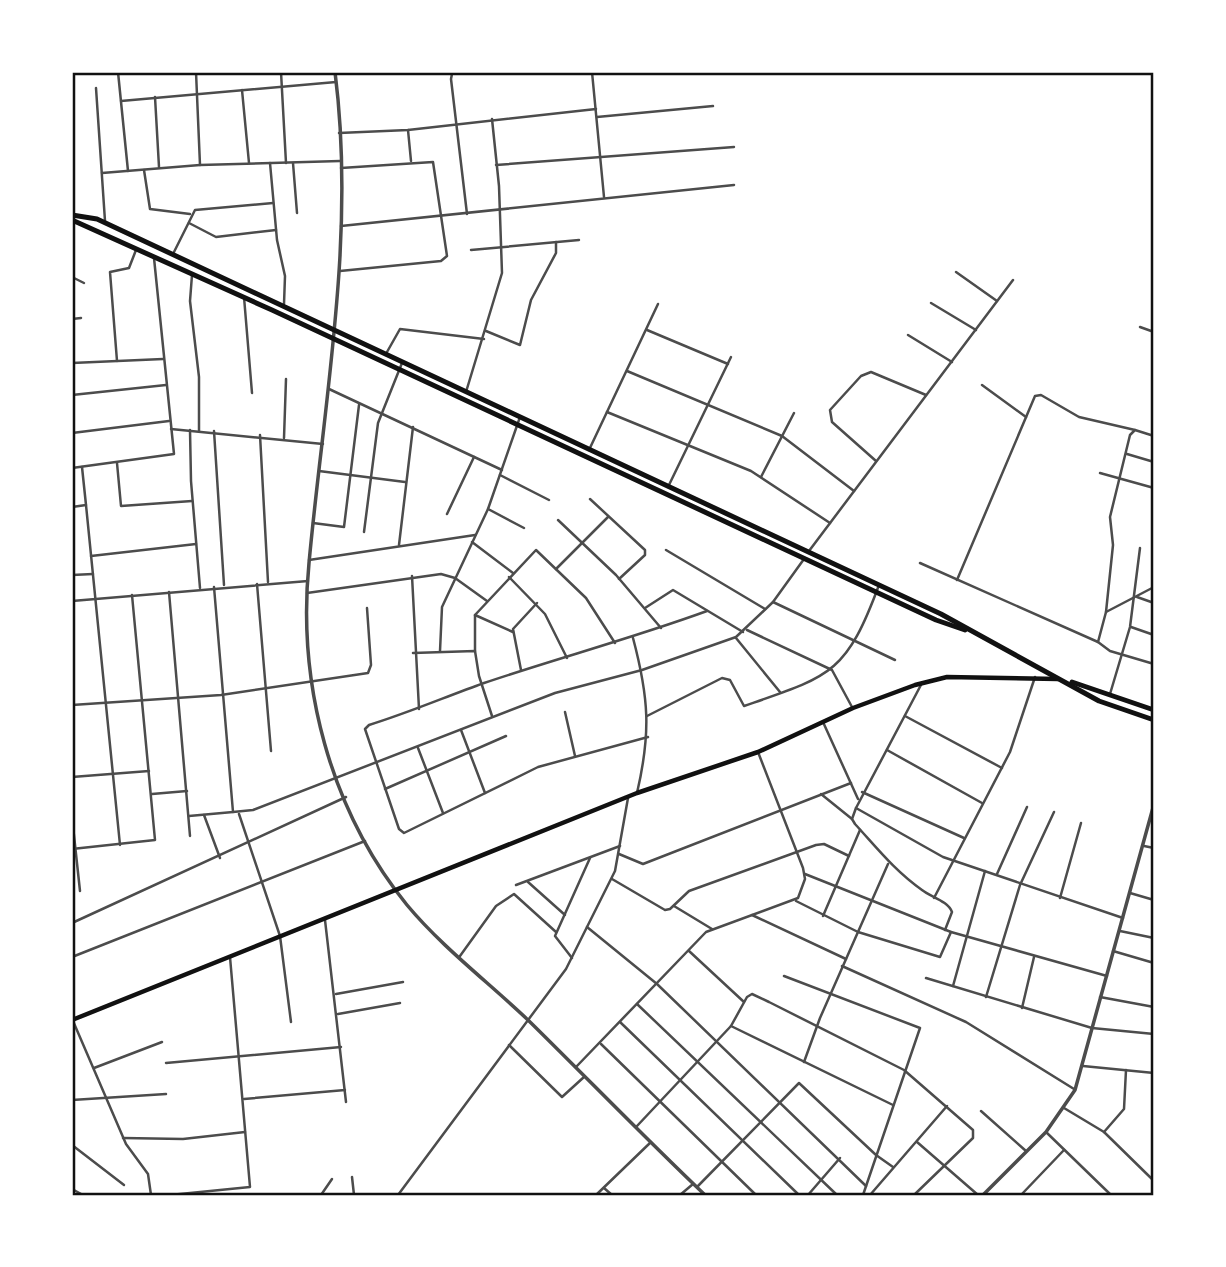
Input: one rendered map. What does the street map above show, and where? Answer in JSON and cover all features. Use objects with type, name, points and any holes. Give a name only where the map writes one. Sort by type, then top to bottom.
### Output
[{"type":"highway","points":[[72,215],[106,223],[385,355],[400,366],[517,425],[936,621],[978,634]]},
{"type":"highway","points":[[72,220],[333,338],[466,392],[879,585],[978,634],[1100,701],[1154,720]]},
{"type":"highway","points":[[1062,679],[1154,710]]},
{"type":"main road","points":[[72,1020],[637,793],[758,752],[853,708],[922,683],[947,677],[1062,679]]},
{"type":"street","points":[[118,72],[128,171]]},
{"type":"street","points":[[196,72],[200,165]]},
{"type":"street","points":[[281,72],[286,163]]},
{"type":"street","points":[[335,72],[341,168],[340,271],[307,593],[306,643],[319,729],[365,841],[417,915],[705,1195]]},
{"type":"street","points":[[462,72],[452,74],[451,79],[467,214]]},
{"type":"street","points":[[592,72],[604,197]]},
{"type":"street","points":[[121,101],[336,82]]},
{"type":"street","points":[[96,88],[106,223]]},
{"type":"street","points":[[242,90],[250,164]]},
{"type":"street","points":[[155,97],[159,168]]},
{"type":"street","points":[[597,117],[713,106]]},
{"type":"street","points":[[339,133],[408,130],[596,109]]},
{"type":"street","points":[[466,392],[502,273],[492,119]]},
{"type":"street","points":[[408,130],[411,163]]},
{"type":"street","points":[[496,165],[734,147]]},
{"type":"street","points":[[102,173],[200,165],[340,161]]},
{"type":"street","points":[[340,271],[444,260],[447,256],[433,162],[341,168]]},
{"type":"street","points":[[270,163],[276,230],[285,276],[284,308]]},
{"type":"street","points":[[293,163],[297,213]]},
{"type":"street","points":[[144,170],[150,209],[191,214],[202,208],[273,204]]},
{"type":"street","points":[[341,226],[734,185]]},
{"type":"street","points":[[173,255],[191,214]]},
{"type":"street","points":[[188,223],[216,237],[276,230]]},
{"type":"street","points":[[471,250],[579,240]]},
{"type":"street","points":[[486,331],[520,345],[531,300],[556,253],[556,242]]},
{"type":"street","points":[[117,361],[110,272],[130,268],[136,248]]},
{"type":"street","points":[[72,468],[173,455],[154,258]]},
{"type":"street","points":[[956,272],[998,301]]},
{"type":"street","points":[[192,275],[191,309],[199,367],[200,431]]},
{"type":"street","points":[[72,277],[84,283]]},
{"type":"street","points":[[189,816],[233,812],[239,814],[377,764],[555,693],[642,670],[736,637],[773,602],[1013,279]]},
{"type":"street","points":[[244,297],[252,393]]},
{"type":"street","points":[[931,303],[976,330]]},
{"type":"street","points":[[589,450],[658,304]]},
{"type":"street","points":[[72,319],[81,318]]},
{"type":"street","points":[[1140,327],[1154,332]]},
{"type":"street","points":[[385,355],[400,329],[484,339]]},
{"type":"street","points":[[646,329],[728,364]]},
{"type":"street","points":[[908,335],[951,362]]},
{"type":"street","points":[[668,487],[731,357]]},
{"type":"street","points":[[72,363],[163,359]]},
{"type":"street","points":[[364,532],[380,414],[400,366]]},
{"type":"street","points":[[626,371],[782,436],[854,491]]},
{"type":"street","points":[[876,461],[832,422],[830,410],[861,376],[871,372],[926,396]]},
{"type":"street","points":[[284,438],[286,379]]},
{"type":"street","points":[[72,395],[166,385]]},
{"type":"street","points":[[982,385],[1026,417]]},
{"type":"street","points":[[329,389],[502,470]]},
{"type":"street","points":[[957,580],[1034,396],[1039,394],[1079,416],[1154,436]]},
{"type":"street","points":[[313,523],[344,527],[359,404]]},
{"type":"street","points":[[607,412],[761,477],[830,523]]},
{"type":"street","points":[[761,477],[794,413]]},
{"type":"street","points":[[440,652],[442,607],[488,509],[520,417]]},
{"type":"street","points":[[72,433],[170,421]]},
{"type":"street","points":[[399,545],[412,427]]},
{"type":"street","points":[[171,429],[260,435],[323,444]]},
{"type":"street","points":[[190,430],[192,501],[200,588]]},
{"type":"street","points":[[1098,642],[1106,612],[1113,545],[1110,517],[1130,435],[1135,430]]},
{"type":"street","points":[[214,431],[224,586]]},
{"type":"street","points":[[260,435],[268,583]]},
{"type":"street","points":[[1127,454],[1154,462]]},
{"type":"street","points":[[447,514],[474,457]]},
{"type":"street","points":[[117,463],[121,506],[192,501]]},
{"type":"street","points":[[82,467],[120,845]]},
{"type":"street","points":[[319,471],[405,482]]},
{"type":"street","points":[[1100,474],[1120,477],[1154,488]]},
{"type":"street","points":[[500,475],[549,500]]},
{"type":"street","points":[[590,499],[646,553],[619,579]]},
{"type":"street","points":[[72,507],[86,505]]},
{"type":"street","points":[[488,509],[524,528]]},
{"type":"street","points":[[556,569],[580,541],[608,517]]},
{"type":"street","points":[[558,520],[619,579],[661,628]]},
{"type":"street","points":[[309,560],[475,535]]},
{"type":"street","points":[[472,542],[513,573]]},
{"type":"street","points":[[91,556],[196,544]]},
{"type":"street","points":[[1110,694],[1130,627],[1136,597],[1140,548]]},
{"type":"street","points":[[492,716],[481,684],[475,651],[475,615],[536,550],[586,598],[615,643]]},
{"type":"street","points":[[666,550],[765,609]]},
{"type":"street","points":[[920,563],[1122,655],[1154,664]]},
{"type":"street","points":[[72,575],[93,574]]},
{"type":"street","points":[[307,593],[441,574],[456,579],[487,601]]},
{"type":"street","points":[[412,576],[413,653],[419,710]]},
{"type":"street","points":[[509,577],[537,603],[549,620],[567,658]]},
{"type":"street","points":[[72,601],[200,588],[308,581]]},
{"type":"street","points":[[257,584],[271,751]]},
{"type":"street","points":[[647,716],[725,677],[744,706],[832,670],[855,642],[879,585]]},
{"type":"street","points":[[214,587],[221,695],[233,812]]},
{"type":"street","points":[[1106,612],[1154,587]]},
{"type":"street","points":[[644,608],[673,590],[745,631],[832,670],[853,708]]},
{"type":"street","points":[[169,592],[190,836]]},
{"type":"street","points":[[73,849],[155,840],[132,595]]},
{"type":"street","points":[[1136,597],[1154,603]]},
{"type":"street","points":[[773,602],[895,660]]},
{"type":"street","points":[[513,632],[537,603]]},
{"type":"street","points":[[72,705],[221,695],[365,674],[370,670],[367,608]]},
{"type":"street","points":[[648,737],[538,767],[401,832],[366,727],[419,710],[481,684],[633,638],[707,611]]},
{"type":"street","points":[[475,615],[513,632]]},
{"type":"street","points":[[1130,627],[1154,635]]},
{"type":"street","points":[[513,632],[521,671]]},
{"type":"street","points":[[736,637],[780,692]]},
{"type":"street","points":[[633,638],[642,670],[648,737],[637,793]]},
{"type":"street","points":[[413,653],[475,651]]},
{"type":"street","points":[[934,898],[1020,729],[1035,677]]},
{"type":"street","points":[[852,819],[862,792],[922,683]]},
{"type":"street","points":[[565,712],[575,756]]},
{"type":"street","points":[[905,716],[1002,768]]},
{"type":"street","points":[[822,722],[859,800]]},
{"type":"street","points":[[461,729],[485,793]]},
{"type":"street","points":[[386,789],[506,736]]},
{"type":"street","points":[[418,747],[443,813]]},
{"type":"street","points":[[886,750],[982,803]]},
{"type":"street","points":[[576,1067],[636,1003],[712,929],[795,901],[801,892],[805,873],[758,752]]},
{"type":"street","points":[[72,777],[150,771]]},
{"type":"street","points":[[619,854],[643,864],[850,783]]},
{"type":"street","points":[[152,794],[187,791]]},
{"type":"street","points":[[862,792],[965,838]]},
{"type":"street","points":[[821,794],[852,819],[888,864],[952,909],[945,930]]},
{"type":"street","points":[[72,923],[220,858],[248,842],[346,797]]},
{"type":"street","points":[[398,1195],[572,958],[612,879],[628,797]]},
{"type":"street","points":[[916,1142],[980,1195],[1027,1152],[1064,1108],[1075,1090],[1083,1066],[1154,804]]},
{"type":"street","points":[[997,874],[1027,807]]},
{"type":"street","points":[[856,808],[953,861],[1123,918]]},
{"type":"street","points":[[986,998],[999,947],[1020,885],[1054,812]]},
{"type":"street","points":[[203,814],[220,858]]},
{"type":"street","points":[[239,814],[280,936],[292,1022]]},
{"type":"street","points":[[72,817],[73,849],[80,891]]},
{"type":"street","points":[[1060,898],[1082,823]]},
{"type":"street","points":[[823,916],[860,830]]},
{"type":"street","points":[[72,957],[365,841]]},
{"type":"street","points":[[612,879],[661,909],[674,906],[688,891],[797,851],[824,844],[849,856]]},
{"type":"street","points":[[516,885],[620,846]]},
{"type":"street","points":[[1143,846],[1154,848]]},
{"type":"street","points":[[572,958],[555,941],[556,932],[590,858]]},
{"type":"street","points":[[804,1062],[842,966],[888,864]]},
{"type":"street","points":[[953,986],[985,871]]},
{"type":"street","points":[[805,873],[945,930],[1107,976]]},
{"type":"street","points":[[528,881],[565,915]]},
{"type":"street","points":[[1130,893],[1154,900]]},
{"type":"street","points":[[460,956],[496,905],[514,894],[556,932]]},
{"type":"street","points":[[795,901],[858,932],[940,957],[951,932]]},
{"type":"street","points":[[674,906],[712,929]]},
{"type":"street","points":[[752,915],[846,959]]},
{"type":"street","points":[[325,920],[336,994],[346,1102]]},
{"type":"street","points":[[587,927],[657,984],[866,1186]]},
{"type":"street","points":[[1119,931],[1154,938]]},
{"type":"street","points":[[688,951],[744,1002]]},
{"type":"street","points":[[1113,951],[1154,963]]},
{"type":"street","points":[[170,1195],[250,1187],[230,956]]},
{"type":"street","points":[[1022,1008],[1034,957]]},
{"type":"street","points":[[842,966],[966,1022],[1075,1090]]},
{"type":"street","points":[[784,976],[920,1028],[864,1195]]},
{"type":"street","points":[[926,978],[1092,1028],[1154,1034]]},
{"type":"street","points":[[336,994],[403,982]]},
{"type":"street","points":[[637,1126],[699,1064],[731,1026],[744,1002],[752,994],[904,1070],[947,1106],[974,1134],[914,1195]]},
{"type":"street","points":[[1100,997],[1154,1007]]},
{"type":"street","points":[[338,1014],[400,1003]]},
{"type":"street","points":[[636,1003],[837,1195]]},
{"type":"street","points":[[72,1020],[123,1138],[148,1174],[151,1195]]},
{"type":"street","points":[[620,1022],[799,1195]]},
{"type":"street","points":[[731,1026],[893,1105]]},
{"type":"street","points":[[94,1068],[162,1042]]},
{"type":"street","points":[[600,1043],[756,1195]]},
{"type":"street","points":[[508,1044],[562,1097],[584,1077]]},
{"type":"street","points":[[166,1063],[341,1047]]},
{"type":"street","points":[[1083,1066],[1154,1073]]},
{"type":"street","points":[[1104,1132],[1124,1109],[1126,1070]]},
{"type":"street","points":[[680,1195],[722,1162],[778,1101],[799,1083],[876,1155],[893,1167]]},
{"type":"street","points":[[243,1099],[345,1090]]},
{"type":"street","points":[[72,1100],[166,1094]]},
{"type":"street","points":[[870,1195],[947,1106]]},
{"type":"street","points":[[1064,1108],[1104,1132],[1154,1181]]},
{"type":"street","points":[[981,1111],[1027,1152]]},
{"type":"street","points":[[123,1138],[183,1139],[246,1132]]},
{"type":"street","points":[[1046,1132],[1111,1195]]},
{"type":"street","points":[[596,1195],[652,1142]]},
{"type":"street","points":[[72,1147],[124,1185]]},
{"type":"street","points":[[1021,1195],[1065,1150]]},
{"type":"street","points":[[808,1195],[839,1158]]},
{"type":"street","points":[[352,1177],[354,1195]]},
{"type":"street","points":[[321,1195],[332,1180]]},
{"type":"street","points":[[604,1188],[612,1195]]},
{"type":"street","points":[[72,1189],[83,1195]]}]
